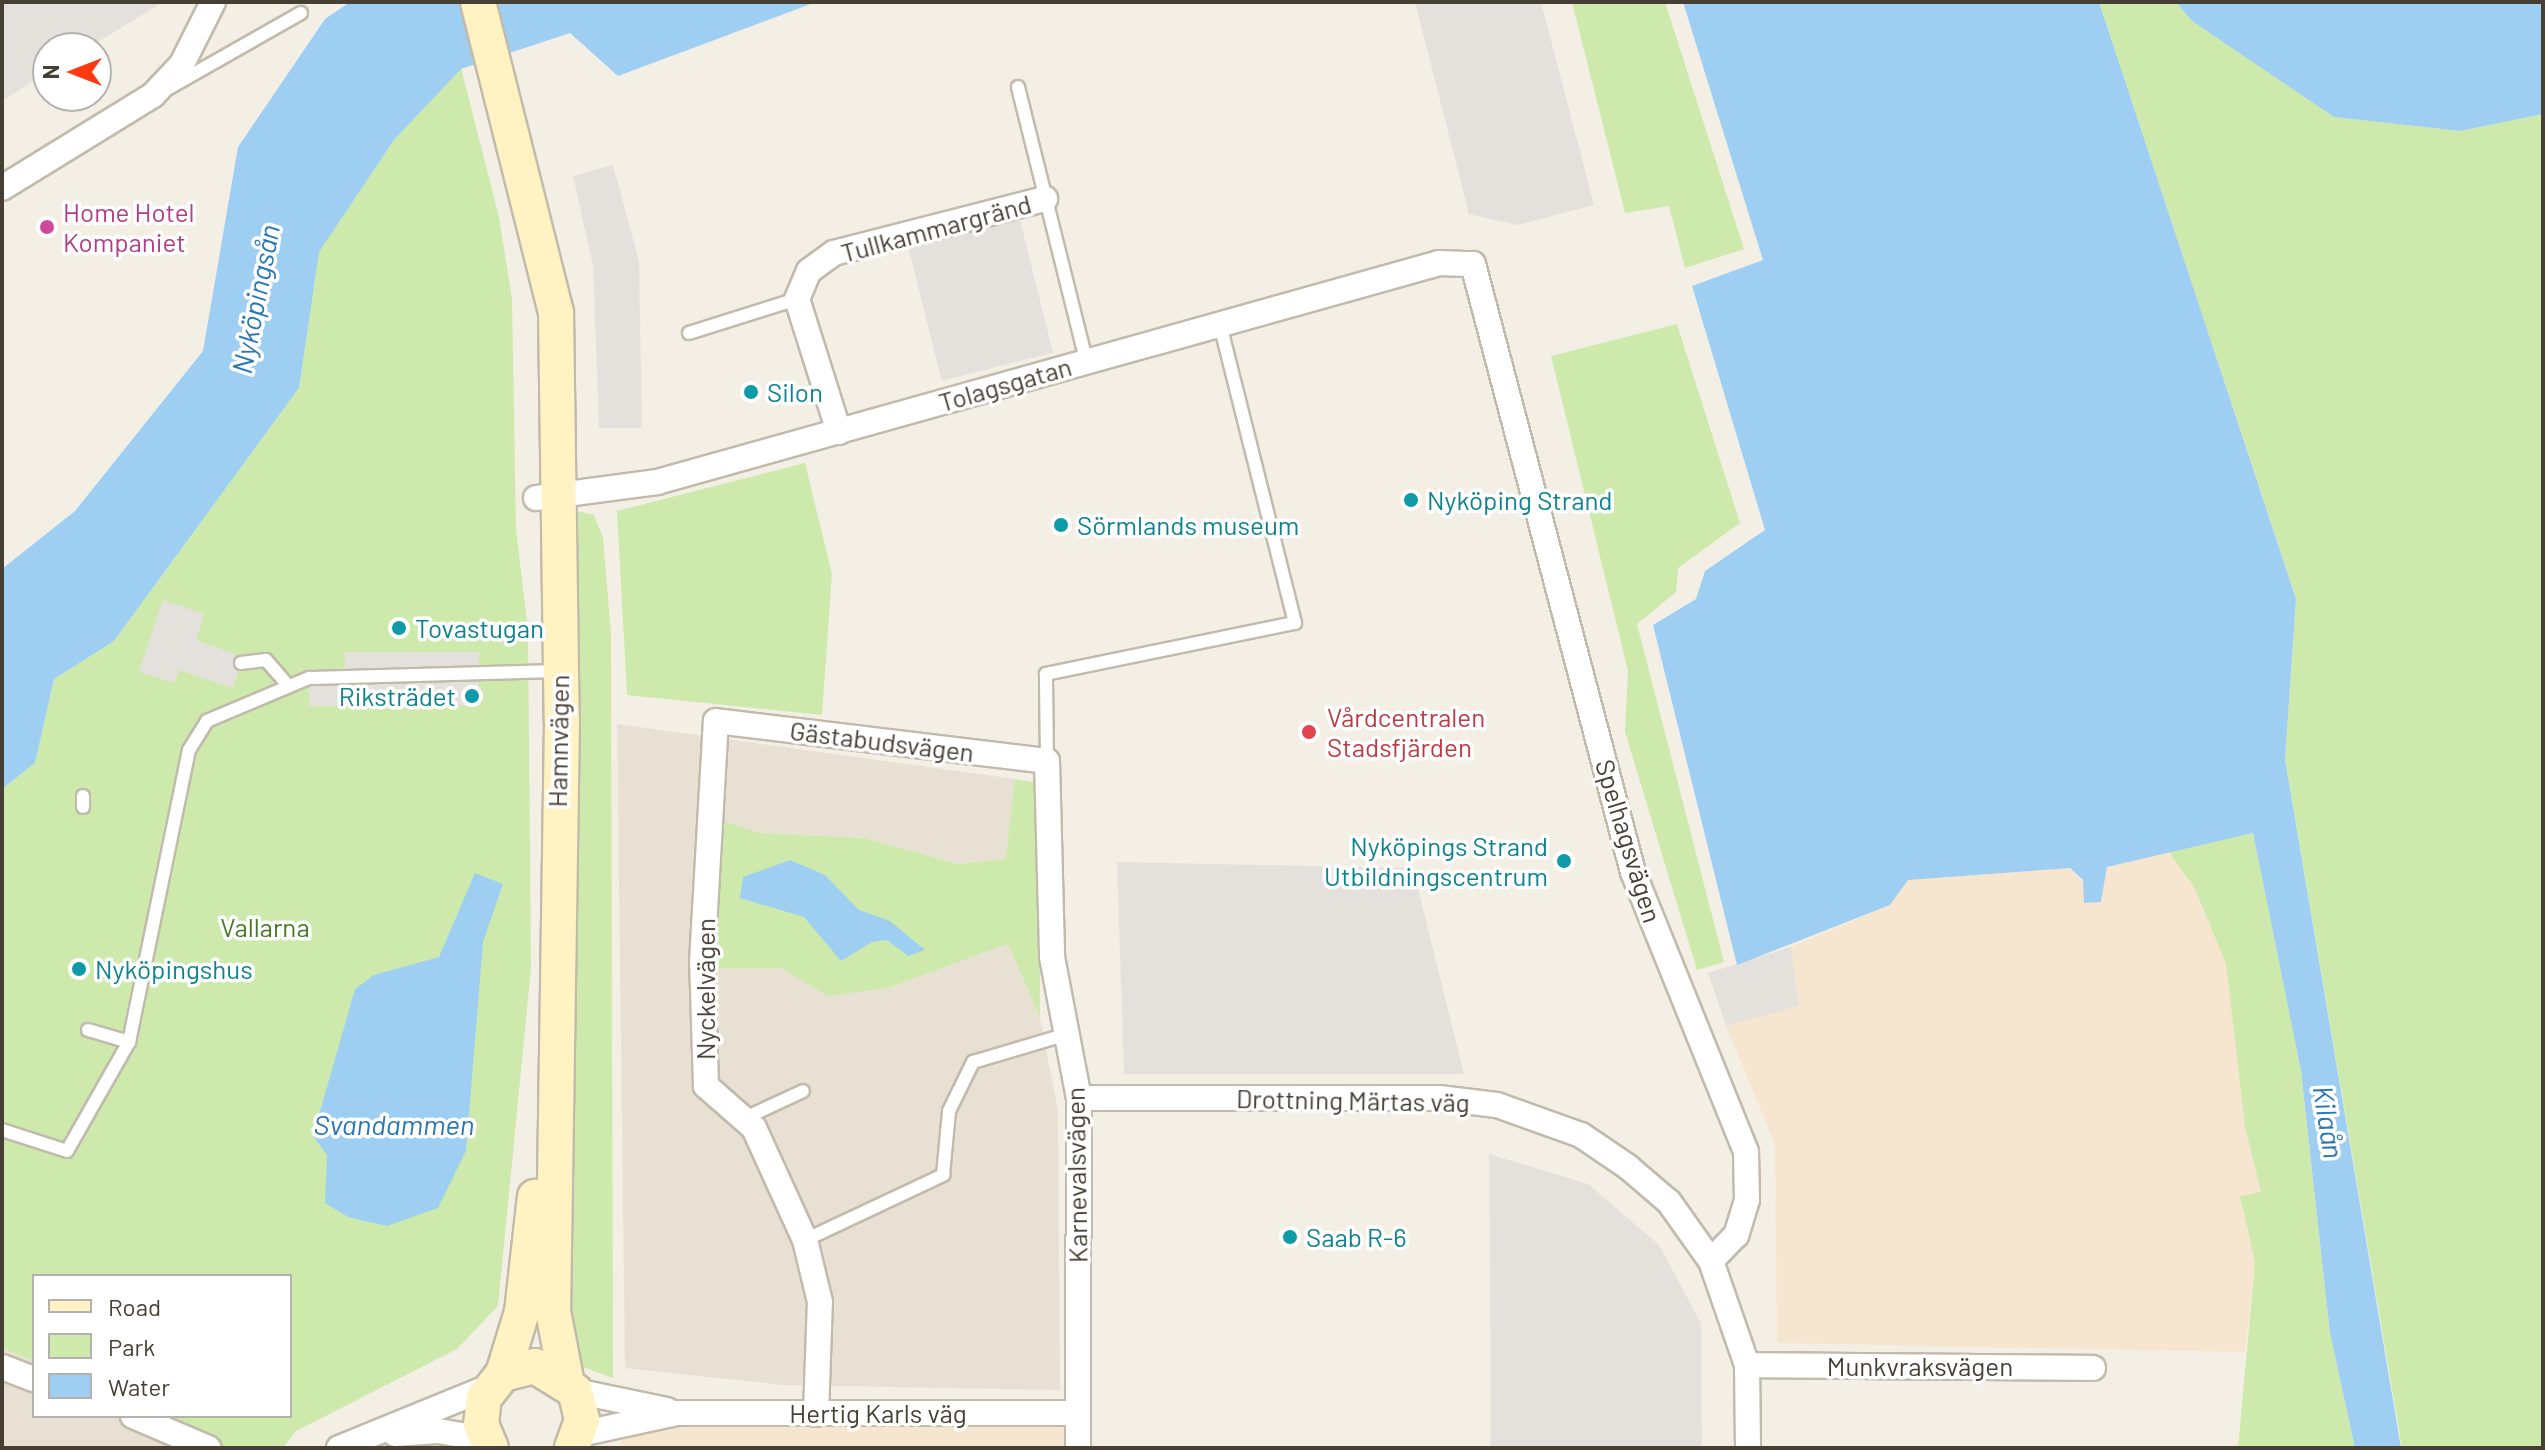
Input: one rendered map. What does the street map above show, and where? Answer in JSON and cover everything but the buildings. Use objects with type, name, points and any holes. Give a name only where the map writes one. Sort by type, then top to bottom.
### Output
[{"type":"main road","points":[[461,2],[489,62]]},
{"type":"main road","points":[[478,2],[489,62]]},
{"type":"main road","name":"Hamnvägen","points":[[489,62],[556,312],[547,496],[552,672],[553,1311],[570,1385],[576,1441]]},
{"type":"main road","name":"Hamnvägen","points":[[488,1444],[480,1412],[497,1380],[522,1312],[539,1159],[552,672]]},
{"type":"main road","points":[[497,1380],[535,1366],[570,1385]]},
{"type":"street","points":[[2,188],[153,95],[182,64],[213,2]]},
{"type":"street","name":"Tullkammargränd","points":[[797,299],[809,271],[834,253],[1045,199]]},
{"type":"street","name":"Tolagsgatan","points":[[547,496],[657,482],[1439,263],[1473,264]]},
{"type":"street","name":"Spelhagsvägen","points":[[1473,264],[1633,872],[1746,1152],[1747,1200],[1736,1235],[1711,1261]]},
{"type":"street","points":[[797,299],[839,432]]},
{"type":"street","name":"Gästabudsvägen","points":[[716,721],[1047,761]]},
{"type":"street","name":"Nyckelvägen","points":[[716,721],[702,962],[706,1086],[743,1119],[805,1240],[820,1302],[816,1414]]},
{"type":"street","name":"Karnevalsvägen","points":[[1047,761],[1052,957],[1064,1035],[1079,1098],[1078,1448]]},
{"type":"street","name":"Drottning Märtas väg","points":[[1079,1098],[1439,1098],[1497,1105],[1581,1135],[1628,1167],[1669,1202],[1711,1261]]},
{"type":"street","points":[[1711,1261],[1747,1365],[1748,1448]]},
{"type":"street","name":"Munkvraksvägen","points":[[1747,1365],[2093,1368]]},
{"type":"street","points":[[2,1367],[32,1378]]},
{"type":"street","points":[[339,1448],[380,1436],[497,1380]]},
{"type":"street","name":"Hertig Karls väg","points":[[570,1385],[677,1413],[1078,1413]]},
{"type":"street","name":"Hertig Karls väg","points":[[576,1441],[677,1413]]},
{"type":"street","points":[[138,1418],[208,1448]]},
{"type":"street","points":[[380,1436],[438,1431],[488,1444]]},
{"type":"lane","points":[[153,95],[301,13]]},
{"type":"lane","points":[[1018,87],[1086,360]]},
{"type":"lane","points":[[689,333],[797,299]]},
{"type":"lane","points":[[1047,761],[1046,674],[1295,623],[1220,324]]},
{"type":"lane","points":[[241,663],[266,660],[285,682]]},
{"type":"lane","points":[[2,1130],[67,1151],[129,1042],[189,750],[207,721],[285,682],[552,672]]},
{"type":"lane","points":[[88,1030],[129,1042]]},
{"type":"lane","points":[[805,1240],[943,1175],[949,1111],[973,1062],[1064,1035]]},
{"type":"lane","points":[[743,1119],[803,1091]]},
{"type":"shaded area","points":[[2,2],[163,2],[112,33],[32,32],[32,82],[2,101]]},
{"type":"shaded area","points":[[1415,2],[1541,2],[1594,205],[1517,225],[1469,214]]},
{"type":"shaded area","points":[[613,165],[639,261],[642,428],[599,428],[593,266],[573,176]]},
{"type":"shaded area","points":[[1019,216],[1053,353],[942,381],[907,244]]},
{"type":"shaded area","points":[[163,600],[204,614],[196,640],[243,657],[233,688],[179,670],[174,683],[139,672]]},
{"type":"shaded area","points":[[345,652],[479,652],[479,706],[309,706],[309,678],[344,678]]},
{"type":"shaded area","points":[[617,724],[1015,779],[1007,859],[958,864],[865,838],[760,833],[723,821],[716,967],[781,968],[818,983],[888,988],[1008,944],[1040,1018],[1058,1111],[1060,1390],[782,1385],[625,1368]]},
{"type":"shaded area","points":[[2169,852],[2195,889],[2226,964],[2245,1127],[2261,1193],[2240,1197],[2255,1262],[2245,1352],[1777,1343],[1775,1144],[1726,1026],[1799,1006],[1791,947],[1890,905],[1908,880],[2070,868],[2101,901],[2107,867]]},
{"type":"shaded area","points":[[1117,862],[1413,868],[1464,1074],[1124,1074]]},
{"type":"shaded area","points":[[1791,947],[1799,1006],[1726,1026],[1708,973]]},
{"type":"shaded area","points":[[1489,1154],[1588,1184],[1659,1245],[1701,1323],[1702,1448],[1491,1448]]},
{"type":"shaded area","points":[[2,1348],[32,1360],[32,1418],[172,1418],[227,1448],[2,1448]]},
{"type":"shaded area","points":[[665,1412],[798,1425],[1066,1427],[1066,1448],[620,1448],[620,1421]]},
{"type":"green space","points":[[1572,2],[1665,2],[1744,249],[1685,268],[1669,206],[1625,213]]},
{"type":"green space","points":[[2099,2],[2176,2],[2192,21],[2335,117],[2460,131],[2543,114],[2543,1448],[2402,1448],[2285,759],[2296,599]]},
{"type":"green space","name":"Vallarna","points":[[461,68],[499,217],[512,299],[516,529],[528,631],[531,968],[498,1306],[457,1349],[296,1431],[283,1448],[227,1448],[172,1418],[292,1418],[292,1274],[32,1274],[32,1360],[2,1348],[2,789],[35,763],[54,679],[114,641],[299,388],[318,252],[394,140]]},
{"type":"green space","points":[[1677,324],[1740,523],[1678,568],[1676,592],[1637,624],[1724,962],[1697,970],[1625,732],[1628,671],[1551,356]]},
{"type":"green space","points":[[805,463],[832,574],[822,715],[627,695],[617,511]]},
{"type":"green space","points":[[573,510],[594,515],[603,538],[611,634],[613,1378],[583,1367],[566,1345]]},
{"type":"green space","points":[[1015,779],[1039,783],[1040,1018],[1008,944],[888,988],[828,996],[781,968],[716,968],[723,821],[760,833],[865,838],[958,864],[1006,859]]},
{"type":"green space","points":[[2253,833],[2301,1071],[2330,1333],[2355,1448],[2238,1448],[2255,1262],[2240,1196],[2261,1192],[2245,1127],[2226,964],[2195,889],[2169,852]]},
{"type":"water","name":"Nyköpingsån","points":[[350,2],[816,2],[618,76],[570,33],[461,69],[394,140],[319,252],[299,388],[114,641],[54,679],[35,763],[2,789],[2,569],[75,511],[203,351],[238,147],[325,19]]},
{"type":"water","name":"Kilaån","points":[[1683,2],[2099,2],[2296,599],[2285,759],[2401,1448],[2355,1448],[2330,1333],[2301,1071],[2253,833],[2107,867],[2101,902],[2084,903],[2083,880],[2070,868],[1908,880],[1890,905],[1737,965],[1653,625],[1696,599],[1705,571],[1765,530],[1692,286],[1763,260]]},
{"type":"water","points":[[2176,2],[2543,2],[2543,114],[2460,131],[2334,117],[2192,21]]},
{"type":"water","points":[[790,860],[825,875],[859,910],[890,921],[925,950],[908,956],[887,940],[872,942],[841,961],[804,917],[740,898],[743,877]]},
{"type":"water","name":"Svandammen","points":[[475,873],[503,884],[483,942],[466,1151],[438,1208],[387,1226],[348,1217],[325,1203],[327,1155],[313,1136],[355,989],[374,975],[439,957]]},
{"type":"place","name":"Home Hotel Kompaniet","points":[[47,227]]},
{"type":"place","name":"Silon","points":[[751,392]]},
{"type":"place","name":"Nyköping Strand","points":[[1411,500]]},
{"type":"place","name":"Sörmlands museum","points":[[1061,525]]},
{"type":"place","name":"Tovastugan","points":[[399,628]]},
{"type":"place","name":"Riksträdet","points":[[472,696]]},
{"type":"place","name":"Vårdcentralen Stadsfjärden","points":[[1309,732]]},
{"type":"place","name":"Nyköpings Strand Utbildningscentrum","points":[[1564,861]]},
{"type":"place","name":"Nyköpingshus","points":[[79,969]]},
{"type":"place","name":"Saab R-6","points":[[1290,1237]]}]
